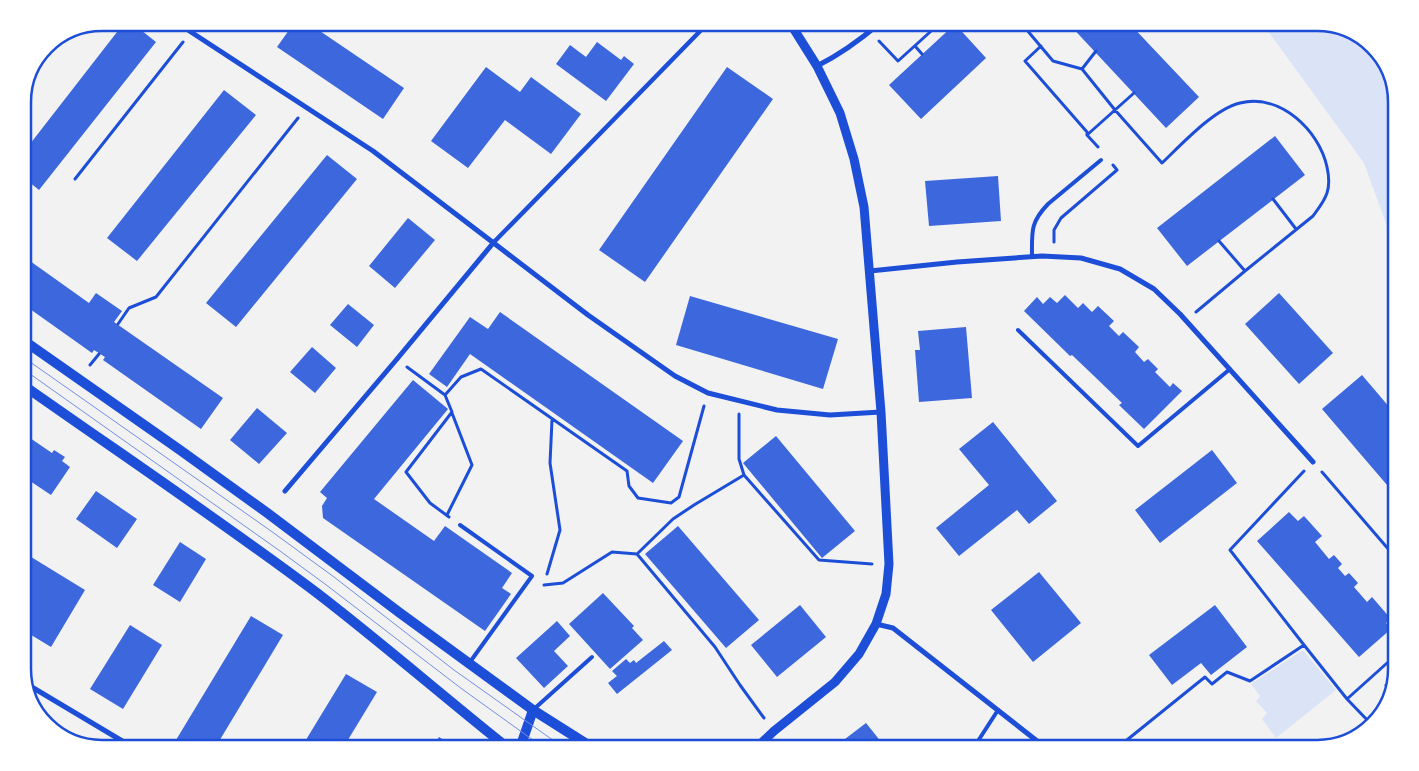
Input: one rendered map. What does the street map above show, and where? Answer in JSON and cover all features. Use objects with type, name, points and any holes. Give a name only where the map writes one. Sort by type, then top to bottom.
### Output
[{"type":"main road","points":[[31,346],[273,517],[532,710],[580,740]]},
{"type":"main road","points":[[31,391],[316,593],[498,740]]},
{"type":"main road","points":[[523,740],[532,710]]},
{"type":"street","points":[[285,491],[494,242],[699,31]]},
{"type":"street","points":[[764,740],[835,682],[859,654],[876,624],[886,594],[889,564],[881,412],[864,207],[854,159],[840,113],[817,66],[796,31]]},
{"type":"street","points":[[817,66],[838,56],[870,31]]},
{"type":"street","points":[[191,32],[373,151],[604,326],[675,376],[708,393],[777,410],[830,415],[881,412]]},
{"type":"street","points":[[870,270],[1032,256],[1081,258],[1120,269],[1154,289],[1186,321],[1313,462]]},
{"type":"street","points":[[876,624],[893,628],[1036,740]]},
{"type":"street","points":[[34,688],[121,740]]},
{"type":"lane","points":[[1032,256],[1032,228],[1041,211],[1101,160]]},
{"type":"lane","points":[[1018,330],[1138,446],[1230,369]]},
{"type":"lane","points":[[460,525],[532,576],[468,664]]},
{"type":"lane","points":[[532,710],[592,658]]},
{"type":"lane","points":[[979,740],[998,710]]},
{"type":"path","points":[[870,31],[898,61],[930,31]]},
{"type":"path","points":[[1029,31],[1054,61],[1082,68],[1115,110],[1162,163],[1226,107],[1241,102],[1257,101],[1274,105],[1288,112],[1300,120],[1319,143],[1326,161],[1329,180],[1328,192],[1322,204],[1313,216],[1186,321]]},
{"type":"path","points":[[75,178],[191,32]]},
{"type":"path","points":[[914,46],[922,54]]},
{"type":"path","points":[[1042,46],[1025,61],[1087,132],[1087,135]]},
{"type":"path","points":[[1082,68],[1096,52]]},
{"type":"path","points":[[1115,110],[1134,93]]},
{"type":"path","points":[[118,324],[129,308],[156,297],[306,108]]},
{"type":"path","points":[[1273,199],[1296,229]]},
{"type":"path","points":[[1219,240],[1245,271]]},
{"type":"path","points":[[87,370],[98,354]]},
{"type":"path","points":[[397,359],[445,395],[472,465],[447,515]]},
{"type":"path","points":[[445,395],[460,377],[480,369],[627,471],[629,486],[638,498],[672,503],[678,497],[708,393]]},
{"type":"path","points":[[739,401],[739,459],[744,475],[819,560],[874,564]]},
{"type":"path","points":[[452,412],[406,472],[430,503],[460,525]]},
{"type":"path","points":[[544,585],[560,530],[550,463],[552,419]]},
{"type":"path","points":[[1367,719],[1304,645],[1230,550],[1313,462],[1388,549]]},
{"type":"path","points":[[637,554],[673,519],[744,475]]},
{"type":"path","points":[[532,576],[544,585],[563,583],[612,552],[637,554],[715,647],[774,731]]},
{"type":"path","points":[[1127,740],[1205,677],[1212,684],[1227,672],[1250,681],[1304,645]]},
{"type":"path","points":[[1348,699],[1388,662]]},
{"type":"shaded area","points":[[1268,31],[1317,31],[1335,34],[1356,43],[1376,63],[1384,79],[1388,97],[1388,229],[1364,163]]},
{"type":"shaded area","points":[[1303,650],[1336,690],[1276,738],[1262,719],[1267,713],[1256,701],[1260,696],[1251,684]]},
{"type":"building","points":[[118,31],[142,31],[156,42],[39,190],[31,184],[31,143]]},
{"type":"building","points":[[288,31],[320,31],[404,88],[383,119],[277,47]]},
{"type":"building","points":[[947,31],[961,31],[986,58],[921,119],[889,85]]},
{"type":"building","points":[[1075,31],[1137,31],[1199,97],[1166,128]]},
{"type":"building","points":[[597,42],[621,60],[624,56],[634,64],[606,101],[556,64],[570,45],[586,57]]},
{"type":"building","points":[[486,67],[520,92],[531,77],[581,114],[551,154],[505,120],[468,168],[431,141]]},
{"type":"building","points":[[727,67],[773,99],[645,282],[599,250]]},
{"type":"building","points":[[224,90],[256,115],[137,261],[107,238]]},
{"type":"building","points":[[1275,136],[1305,175],[1187,266],[1157,228]]},
{"type":"building","points":[[327,155],[357,179],[236,327],[206,303]]},
{"type":"building","points":[[998,176],[1001,221],[929,226],[925,181]]},
{"type":"building","points":[[408,218],[435,240],[395,288],[369,266]]},
{"type":"building","points":[[31,262],[89,303],[96,293],[122,311],[114,322],[223,398],[201,429],[103,360],[105,357],[94,350],[92,353],[31,310]]},
{"type":"building","points":[[1279,293],[1333,353],[1299,384],[1245,324]]},
{"type":"building","points":[[1065,295],[1078,308],[1083,303],[1092,312],[1098,306],[1114,321],[1109,326],[1119,336],[1123,332],[1139,347],[1135,352],[1144,362],[1148,359],[1158,369],[1155,372],[1170,387],[1173,383],[1182,391],[1144,429],[1119,405],[1122,403],[1024,311],[1037,297],[1043,304],[1050,297],[1057,303]]},
{"type":"building","points":[[690,296],[838,339],[823,389],[676,345]]},
{"type":"building","points":[[348,304],[374,325],[357,347],[330,325]]},
{"type":"building","points":[[500,312],[683,441],[653,483],[470,354],[447,387],[429,374],[470,317],[488,329]]},
{"type":"building","points":[[966,327],[972,398],[919,402],[915,350],[920,350],[918,331]]},
{"type":"building","points":[[312,347],[336,368],[315,393],[290,372]]},
{"type":"building","points":[[1362,375],[1388,406],[1388,484],[1387,485],[1322,409]]},
{"type":"building","points":[[413,380],[448,409],[374,499],[434,541],[445,526],[512,573],[502,588],[511,594],[485,631],[323,518],[322,506],[327,498],[320,492]]},
{"type":"building","points":[[257,408],[287,433],[259,464],[230,440]]},
{"type":"building","points":[[993,422],[1057,501],[1029,524],[1017,510],[959,556],[936,528],[989,485],[959,449]]},
{"type":"building","points":[[776,436],[855,531],[822,558],[743,463]]},
{"type":"building","points":[[31,439],[52,453],[54,450],[65,457],[62,461],[70,467],[51,495],[31,482]]},
{"type":"building","points":[[1212,450],[1237,483],[1160,543],[1135,510]]},
{"type":"building","points":[[96,491],[137,519],[117,548],[76,519]]},
{"type":"building","points":[[1289,512],[1298,521],[1304,516],[1322,536],[1315,542],[1329,559],[1334,555],[1342,564],[1338,568],[1345,576],[1349,573],[1358,583],[1354,587],[1367,602],[1372,597],[1388,616],[1388,621],[1386,623],[1388,632],[1359,657],[1257,541]]},
{"type":"building","points":[[678,526],[759,620],[726,648],[645,554]]},
{"type":"building","points":[[180,542],[206,559],[180,602],[153,585]]},
{"type":"building","points":[[31,557],[85,590],[51,647],[31,635]]},
{"type":"building","points":[[1039,572],[1081,623],[1033,662],[991,610]]},
{"type":"building","points":[[603,593],[634,626],[632,628],[643,640],[610,669],[569,624]]},
{"type":"building","points":[[800,605],[826,637],[777,677],[751,645]]},
{"type":"building","points":[[1215,605],[1247,647],[1211,675],[1201,663],[1172,685],[1149,655]]},
{"type":"building","points":[[251,616],[283,635],[220,740],[176,740]]},
{"type":"building","points":[[557,621],[570,636],[554,651],[568,666],[544,688],[516,658]]},
{"type":"building","points":[[130,625],[162,645],[123,709],[90,689]]},
{"type":"building","points":[[664,641],[672,650],[617,694],[608,683],[617,676],[612,671],[626,659],[630,663],[634,660],[636,663]]},
{"type":"building","points":[[346,674],[377,692],[348,740],[306,740]]},
{"type":"building","points":[[866,723],[880,740],[846,740]]},
{"type":"tram line","points":[[31,363],[271,531],[454,670],[553,740]]},
{"type":"tram line","points":[[31,375],[280,551],[462,689],[533,740]]}]
